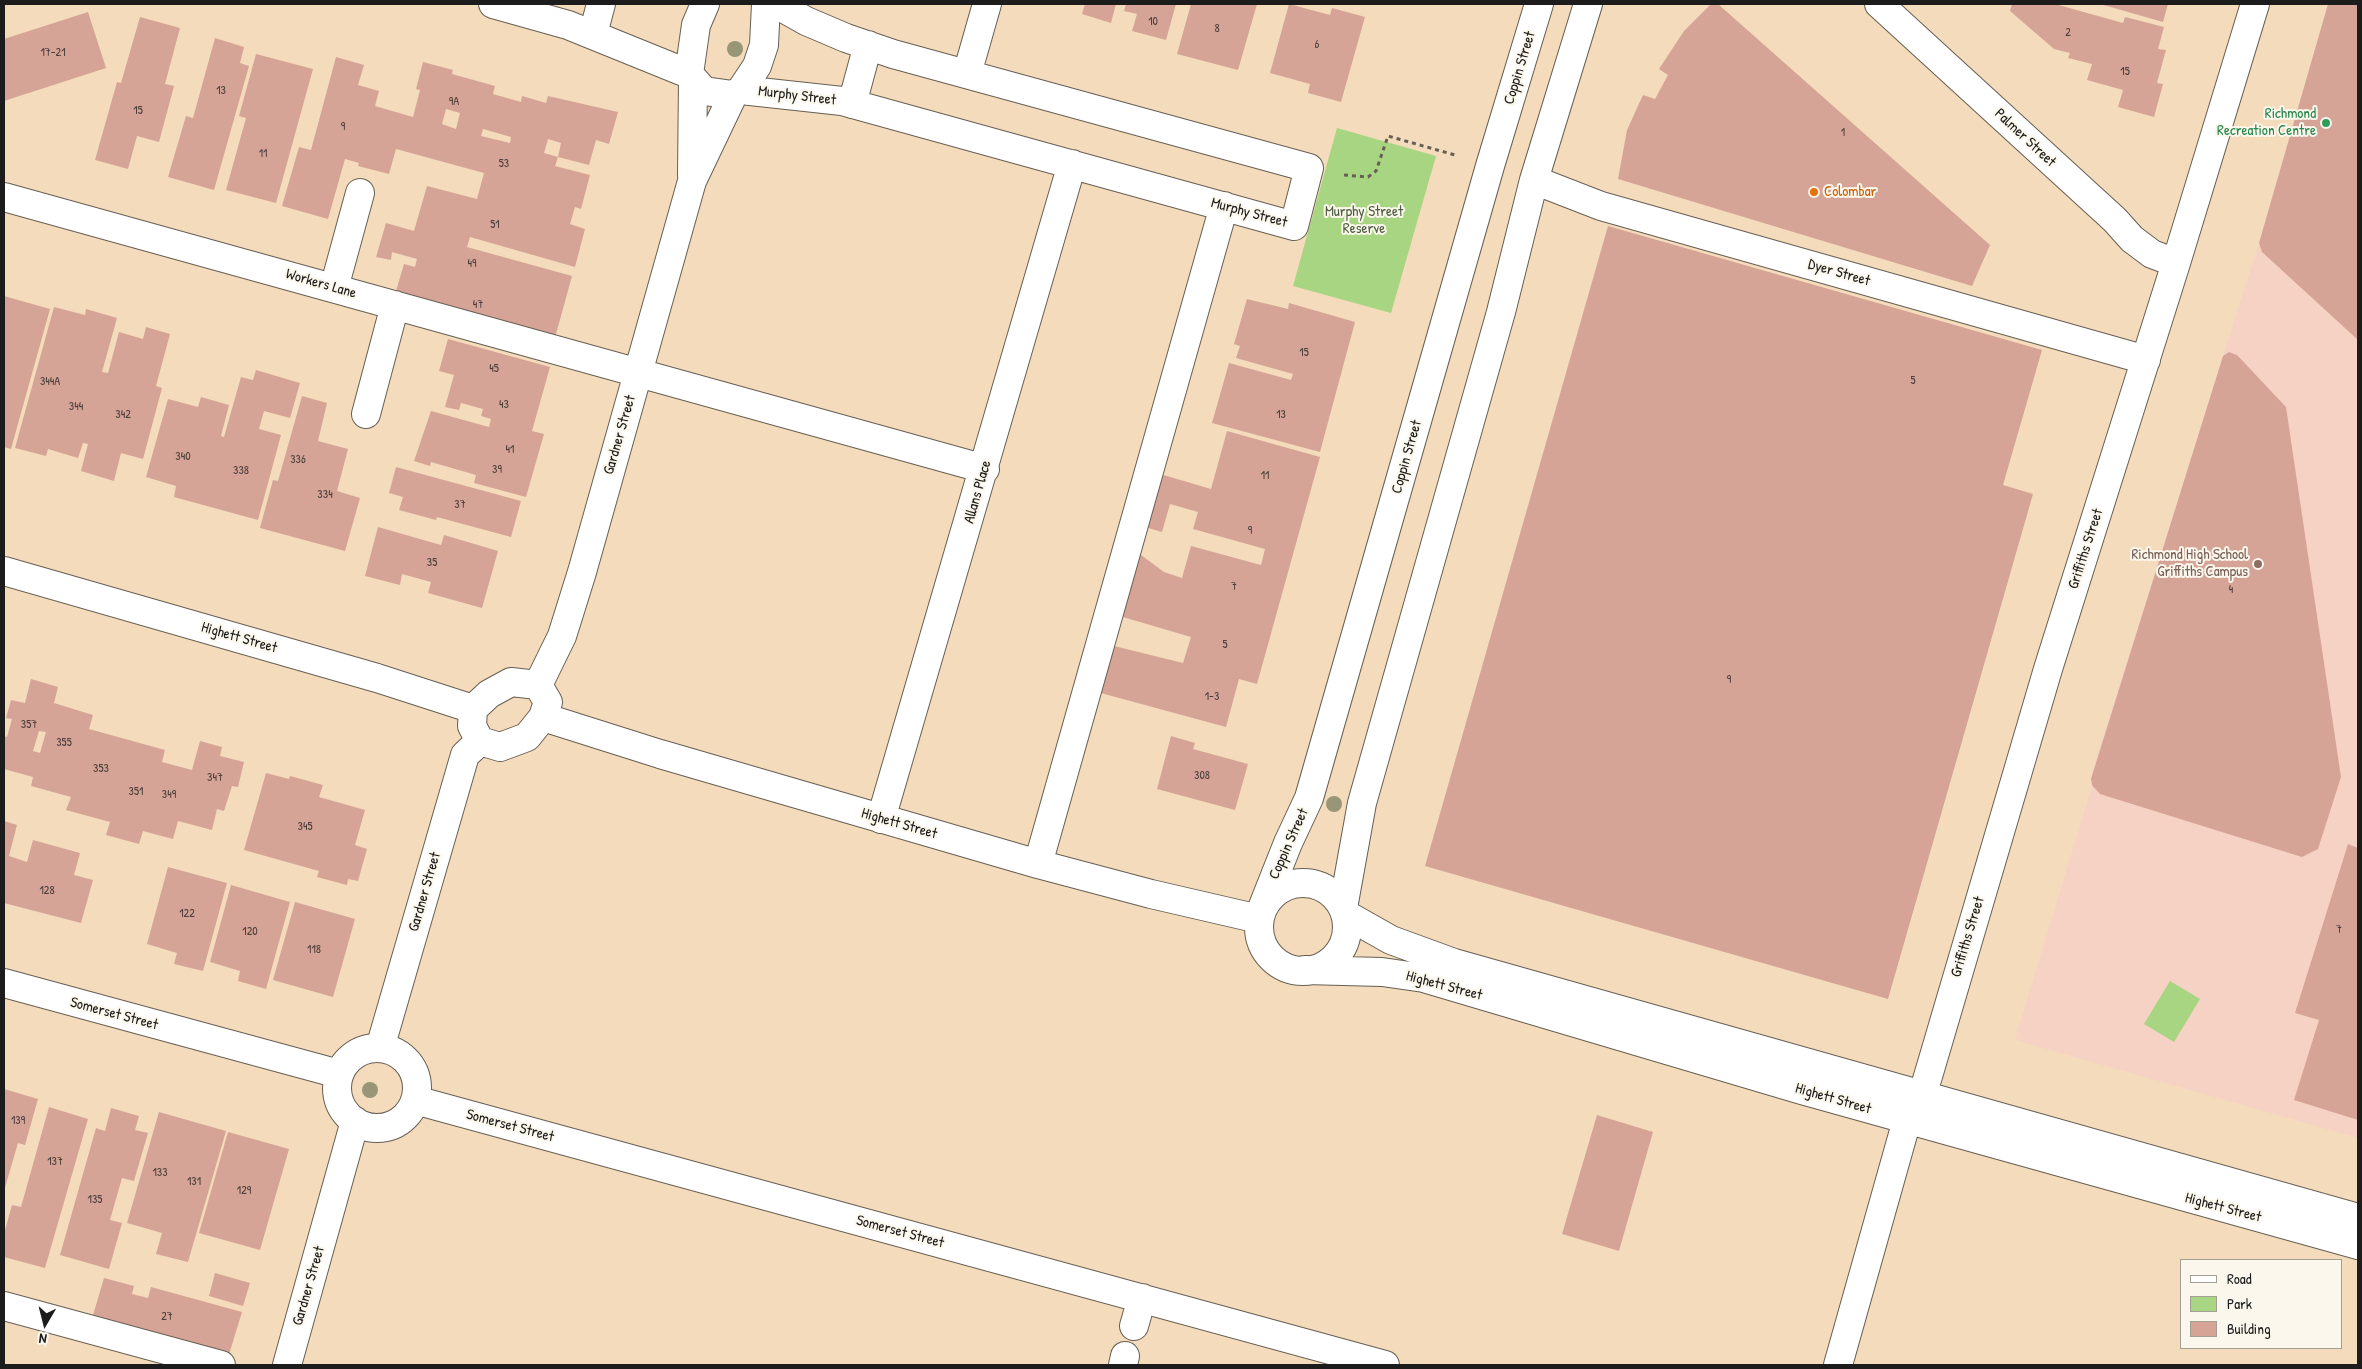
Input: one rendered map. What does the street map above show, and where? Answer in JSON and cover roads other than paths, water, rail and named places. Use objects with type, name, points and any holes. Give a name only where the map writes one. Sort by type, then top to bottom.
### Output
[{"type":"street","points":[[493,4],[593,34],[691,77]]},
{"type":"street","points":[[593,34],[602,4]]},
{"type":"street","name":"Gardner Street","points":[[692,181],[691,77],[696,25],[705,4]]},
{"type":"street","name":"Gardner Street","points":[[538,685],[564,627],[692,181],[737,92],[757,66],[764,45],[766,4]]},
{"type":"street","points":[[776,4],[806,21],[868,45],[967,74],[987,4]]},
{"type":"street","name":"Coppin Street","points":[[1261,912],[1288,843],[1309,798],[1490,166],[1539,4]]},
{"type":"street","points":[[1344,911],[1331,892],[1322,887],[1294,883],[1276,891],[1261,912],[1260,938],[1270,956],[1286,968],[1305,970],[1324,965],[1339,952],[1347,933],[1344,911],[1362,803],[1501,312],[1534,180],[1588,4]]},
{"type":"street","name":"Griffiths Street","points":[[1907,1120],[1922,1096],[2045,678],[2146,360],[2254,4]]},
{"type":"street","name":"Palmer Street","points":[[1889,7],[2115,220],[2132,239],[2152,254],[2176,263]]},
{"type":"street","name":"Murphy Street","points":[[852,104],[868,45]]},
{"type":"street","name":"Murphy Street","points":[[691,77],[704,91],[812,96],[852,104],[1294,226],[1309,168],[967,74]]},
{"type":"street","name":"Allans Place","points":[[881,819],[985,469],[1072,164]]},
{"type":"street","name":"Dyer Street","points":[[1534,180],[1601,206],[2146,360]]},
{"type":"street","points":[[334,288],[360,193]]},
{"type":"street","name":"Workers Lane","points":[[4,197],[985,469]]},
{"type":"street","points":[[1038,864],[1224,206]]},
{"type":"street","points":[[366,414],[395,305]]},
{"type":"street","name":"Highett Street","points":[[4,571],[377,678],[473,709]]},
{"type":"street","points":[[511,682],[538,685],[548,702],[543,717],[527,737],[500,747],[480,741],[472,726],[473,709],[489,694],[511,682]]},
{"type":"street","name":"Highett Street","points":[[543,717],[660,754],[1038,864],[1151,894],[1261,912]]},
{"type":"street","name":"Gardner Street","points":[[380,1048],[465,755],[480,741]]},
{"type":"street","name":"Highett Street","points":[[1344,911],[1391,940],[1454,963],[2358,1218]]},
{"type":"street","name":"Highett Street","points":[[1305,970],[1382,972],[1424,978],[1907,1120],[2358,1245]]},
{"type":"street","name":"Somerset Street","points":[[4,983],[340,1074]]},
{"type":"street","points":[[380,1048],[392,1050],[410,1065],[416,1076],[415,1100],[405,1115],[390,1125],[378,1128],[366,1126],[355,1121],[345,1112],[339,1100],[337,1087],[340,1074],[346,1063],[355,1054],[367,1049],[380,1048]]},
{"type":"street","name":"Somerset Street","points":[[415,1100],[1385,1365]]},
{"type":"street","points":[[1838,1365],[1907,1120]]},
{"type":"street","name":"Gardner Street","points":[[287,1365],[355,1121]]},
{"type":"street","points":[[1134,1326],[1142,1298]]},
{"type":"street","points":[[4,1306],[221,1365]]},
{"type":"place","name":"Richmond Recreation Centre","points":[[2326,123]]},
{"type":"place","name":"Colombar","points":[[1814,192]]},
{"type":"place","name":"Richmond High School Griffiths Campus","points":[[2258,564]]},
{"type":"park label","name":"Murphy Street Reserve","points":[[1364,220]]}]
